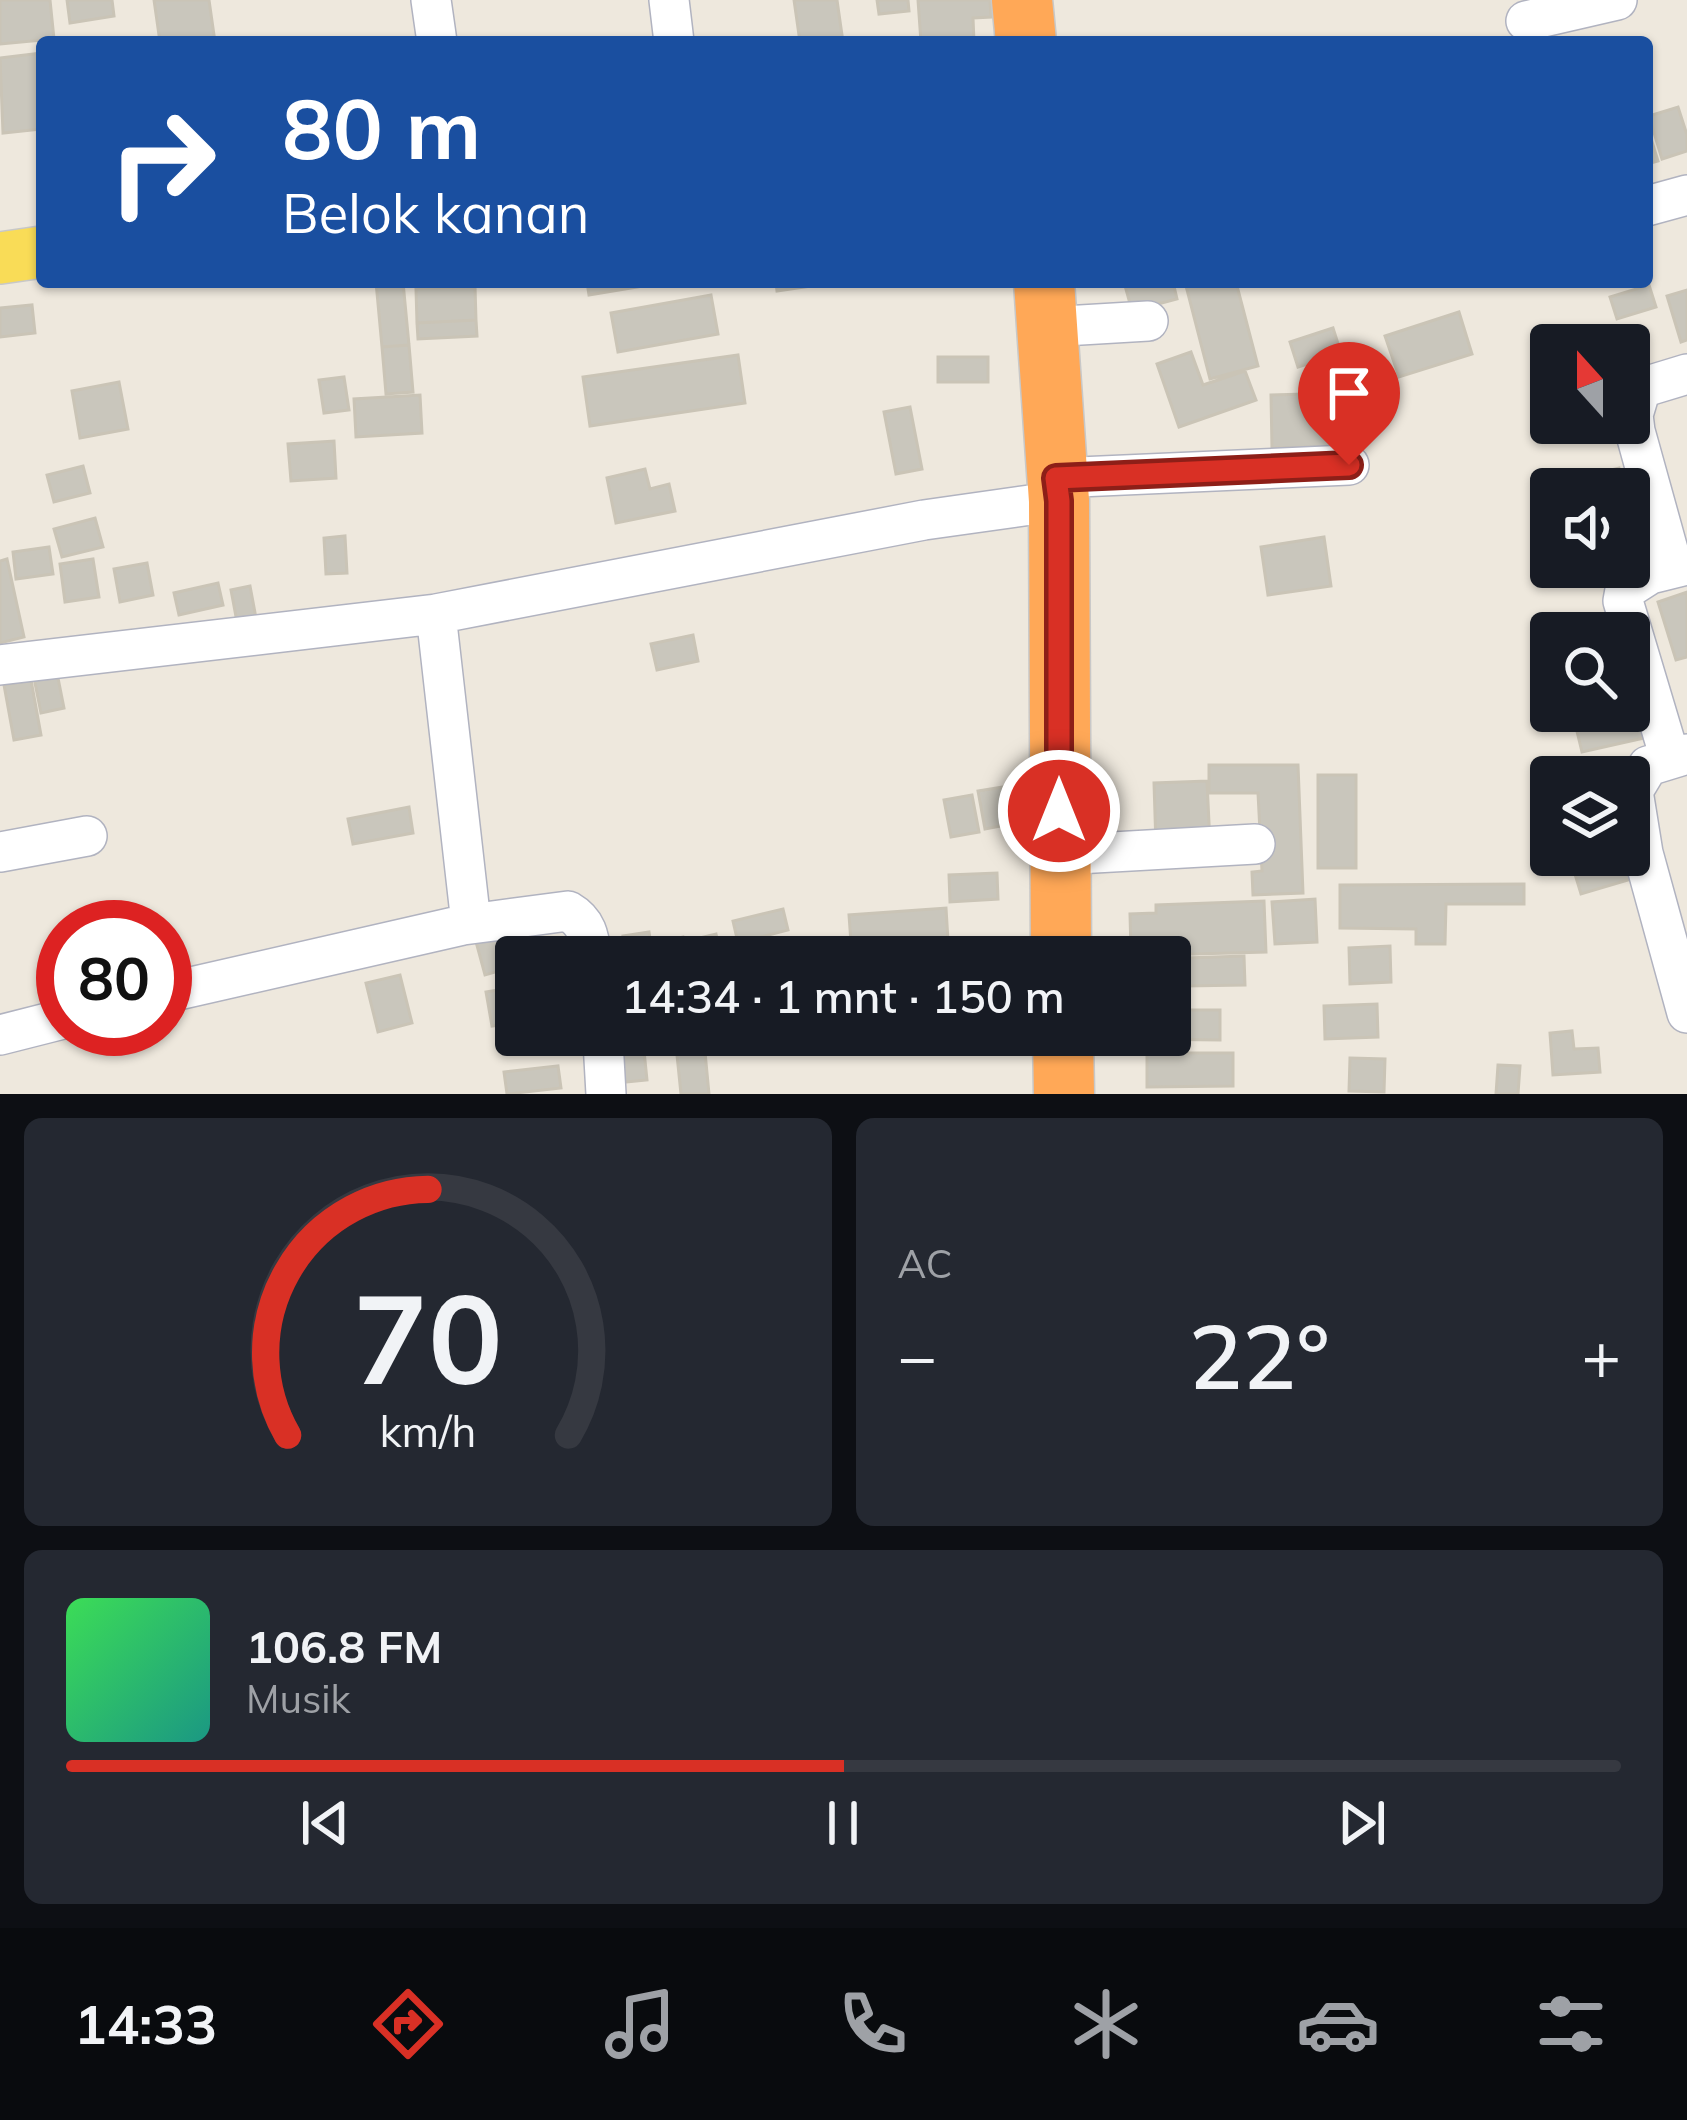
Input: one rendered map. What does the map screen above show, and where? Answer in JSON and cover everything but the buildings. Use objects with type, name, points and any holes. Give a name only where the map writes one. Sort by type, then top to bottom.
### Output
[{"type":"highway","points":[[1022,0],[1025,36]]},
{"type":"highway","points":[[1045,304],[1057,489],[1061,936]]},
{"type":"highway","points":[[1063,1056],[1064,1094]]},
{"type":"main road","points":[[0,258],[36,253]]},
{"type":"street","points":[[431,0],[436,36]]},
{"type":"street","points":[[669,0],[673,36]]},
{"type":"street","points":[[1526,21],[1617,0]]},
{"type":"street","points":[[1653,204],[1687,195]]},
{"type":"street","points":[[1045,304],[1148,320]]},
{"type":"street","points":[[1687,374],[1640,388],[1633,415],[1680,567],[1649,574],[1625,590],[1622,602],[1678,756],[1648,766],[1633,791],[1642,853],[1679,950],[1687,1013]]},
{"type":"street","points":[[0,665],[436,614],[902,524],[1057,489],[1349,465]]},
{"type":"street","points":[[436,614],[471,923]]},
{"type":"street","points":[[0,852],[87,836]]},
{"type":"street","points":[[1059,855],[1255,844]]},
{"type":"street","points":[[192,987],[471,923],[568,911],[580,917],[589,936]]},
{"type":"street","points":[[0,1035],[36,1026]]},
{"type":"street","points":[[606,1094],[612,1056]]},
{"type":"route","points":[[1059,811],[1056,478],[1349,465]]}]
